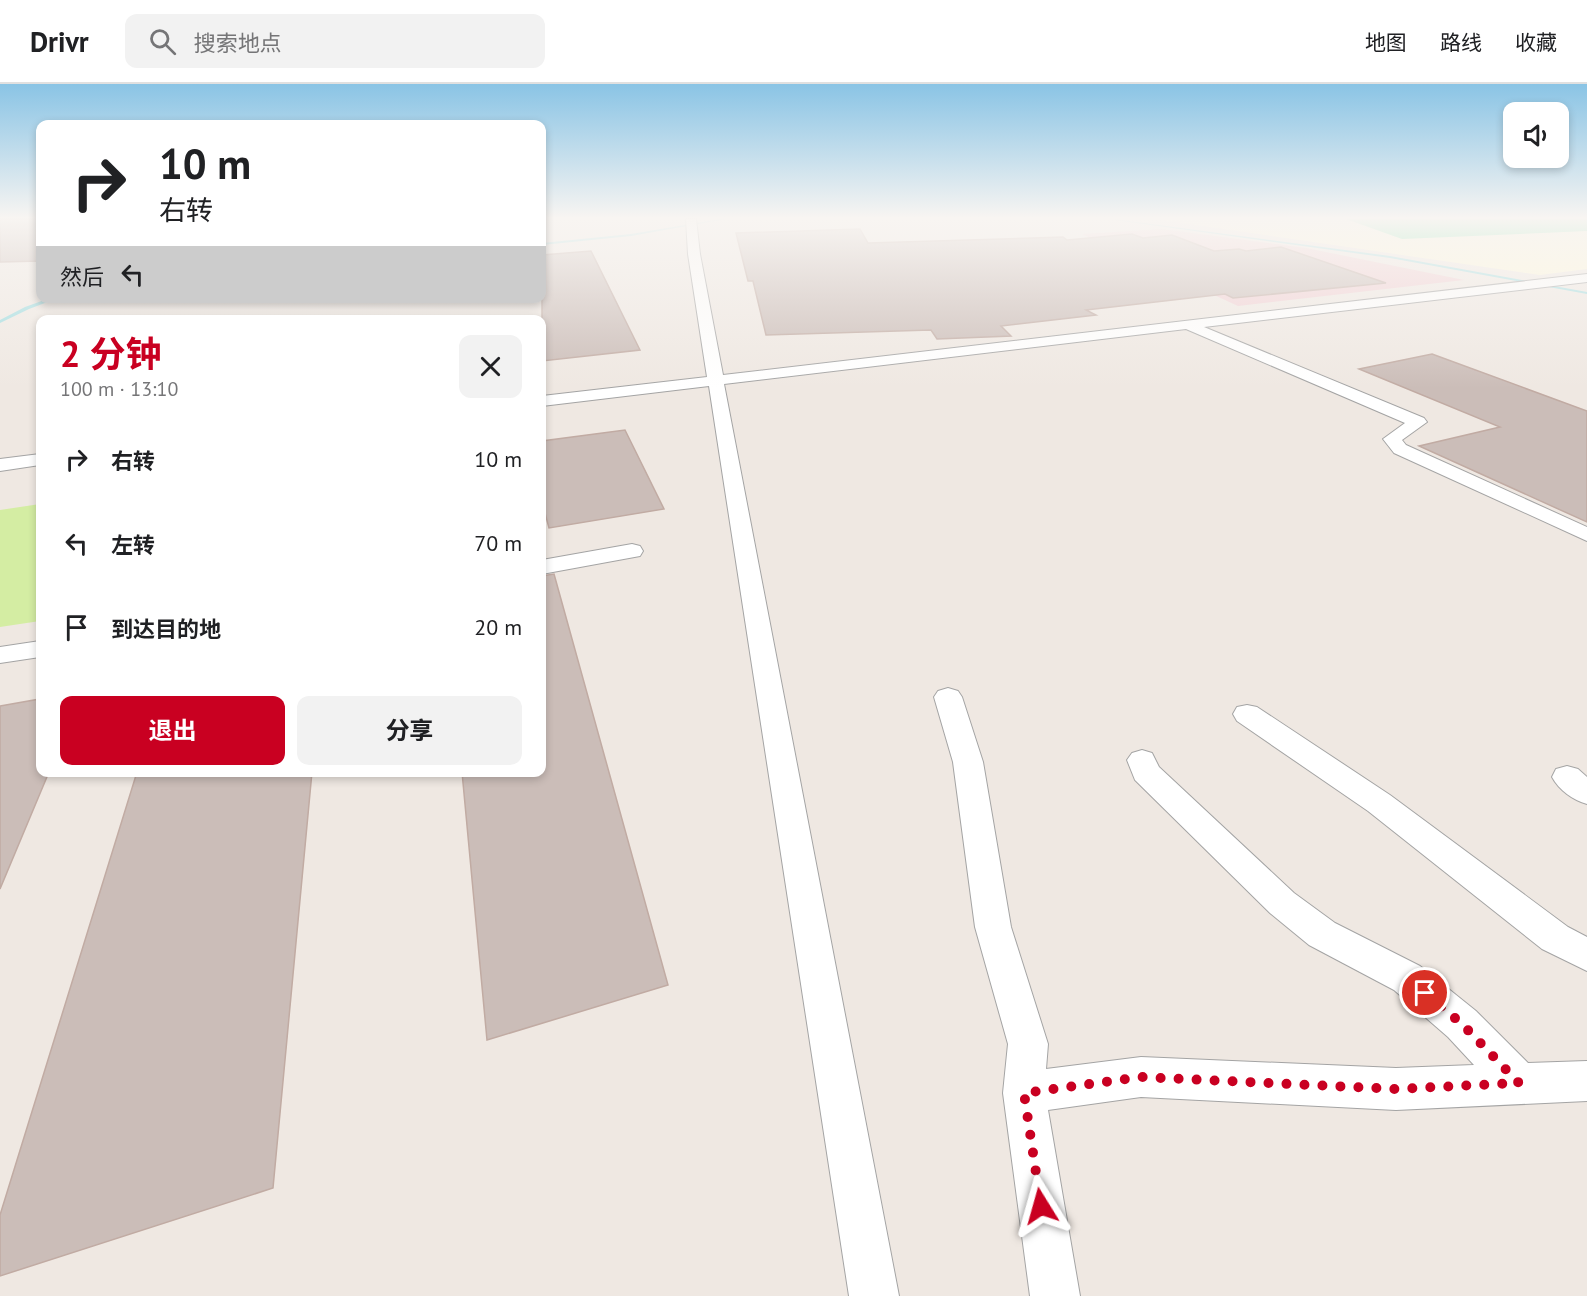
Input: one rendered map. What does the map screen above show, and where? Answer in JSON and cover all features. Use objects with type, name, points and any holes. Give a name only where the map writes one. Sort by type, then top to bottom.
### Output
[{"type":"street","points":[[700,276],[874,1296]]},
{"type":"street","points":[[546,401],[1587,278]]},
{"type":"street","points":[[1187,324],[1418,422],[1392,439],[1400,449],[1587,535]]},
{"type":"street","points":[[0,465],[36,460]]},
{"type":"street","points":[[546,566],[632,551]]},
{"type":"street","points":[[0,656],[36,650]]},
{"type":"street","points":[[948,697],[968,762],[993,927],[1028,1044],[1024,1093],[1055,1296]]},
{"type":"street","points":[[1247,714],[1379,803],[1555,938],[1587,955]]},
{"type":"street","points":[[1142,760],[1146,772],[1282,903],[1322,934],[1407,978],[1462,1024],[1519,1083]]},
{"type":"street","points":[[1024,1093],[1141,1077],[1396,1089],[1587,1081]]},
{"type":"shaded area","points":[[1172,276],[1442,276],[1464,280],[1238,306]]},
{"type":"green space","points":[[36,505],[36,622],[0,627],[0,510]]},
{"type":"building","points":[[546,276],[603,276],[640,350],[546,361],[546,315],[542,315],[542,303],[546,303]]},
{"type":"building","points":[[747,276],[1364,276],[1386,283],[1233,298],[1225,294],[1086,310],[1096,315],[1001,326],[1011,336],[937,339],[931,330],[766,335],[753,281],[748,281]]},
{"type":"building","points":[[1432,354],[1587,411],[1587,522],[1419,446],[1500,427],[1359,369]]},
{"type":"building","points":[[625,430],[664,509],[549,528],[546,517],[546,440]]},
{"type":"building","points":[[554,574],[668,985],[487,1040],[462,777],[546,777],[546,575]]},
{"type":"building","points":[[36,700],[36,777],[47,777],[0,889],[0,706]]},
{"type":"building","points":[[135,777],[312,777],[273,1188],[0,1276],[0,1215]]},
{"type":"waterway","points":[[1492,276],[1587,293]]},
{"type":"waterway","points":[[0,322],[42,303]]},
{"type":"route","points":[[1041,1206],[1024,1093],[1141,1077],[1396,1089],[1519,1083],[1462,1024],[1425,993]]}]
